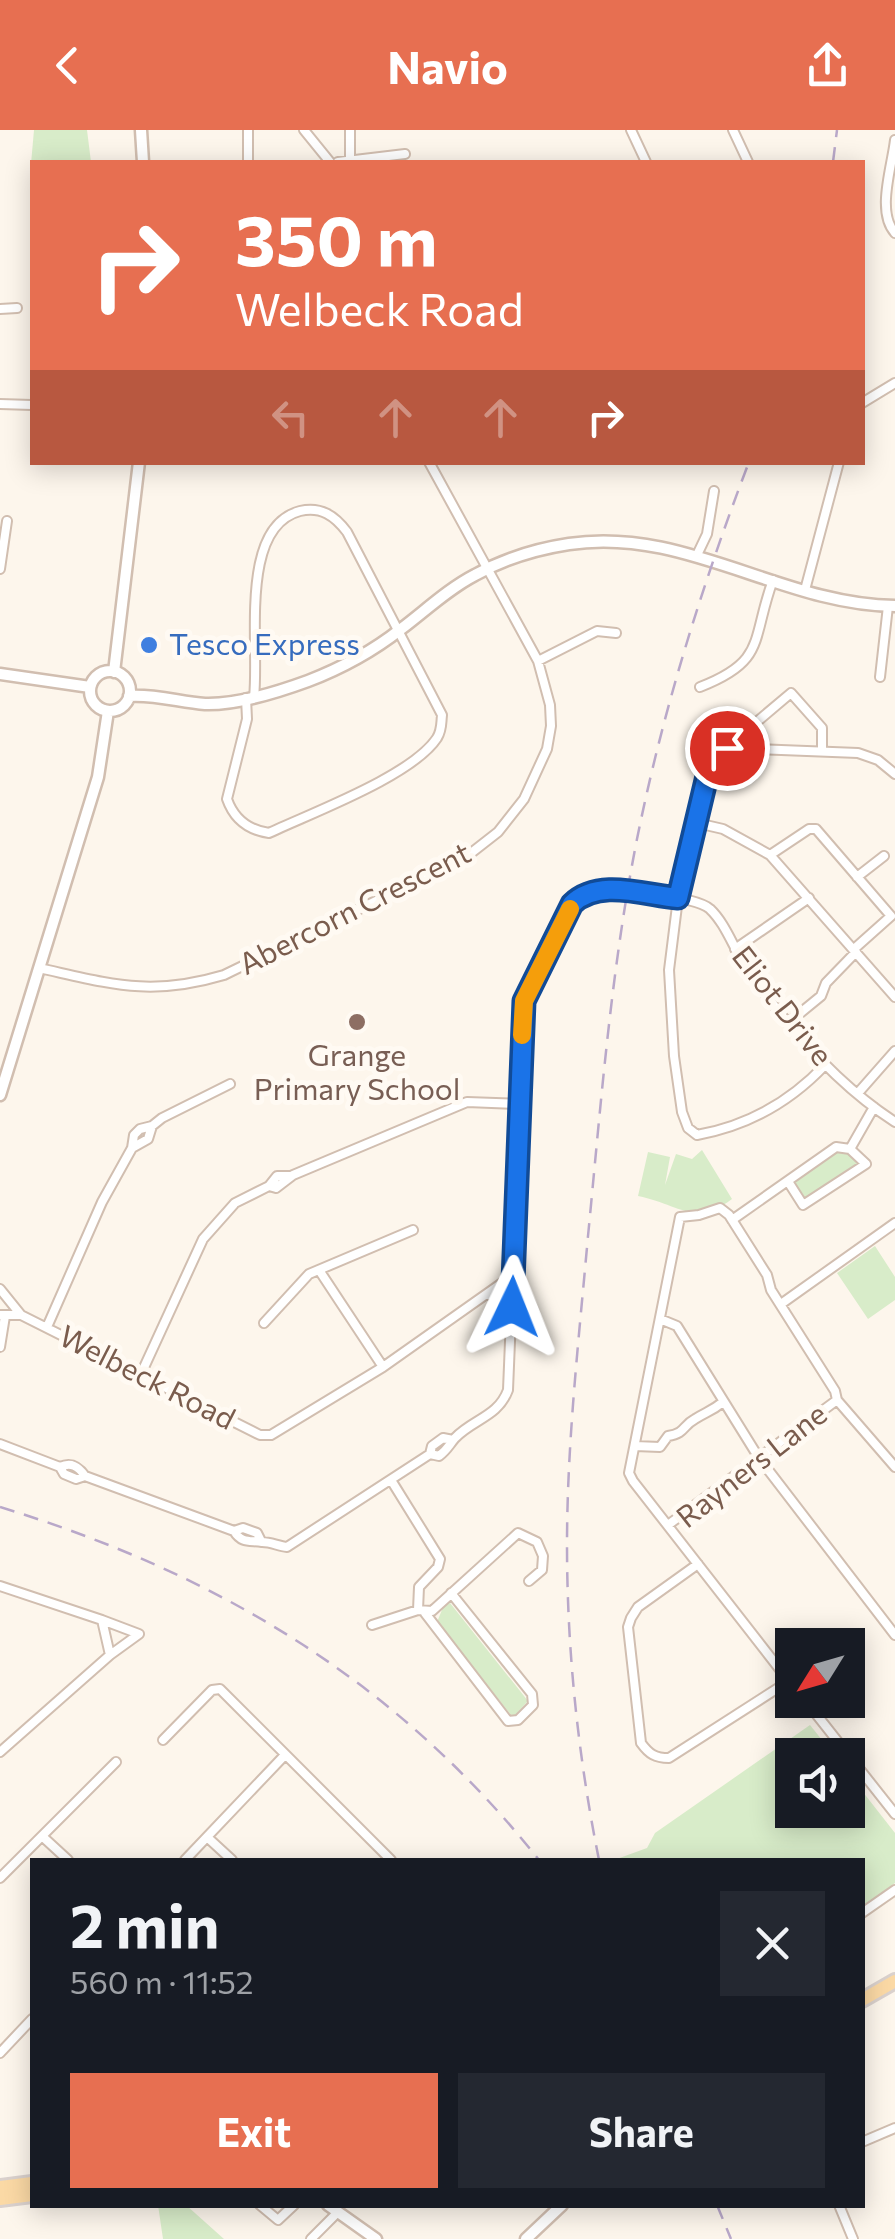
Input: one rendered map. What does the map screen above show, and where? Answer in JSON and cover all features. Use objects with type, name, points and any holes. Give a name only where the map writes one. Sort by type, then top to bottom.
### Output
[{"type":"main road","points":[[865,1998],[895,1981]]},
{"type":"main road","points":[[0,2187],[30,2183]]},
{"type":"main road","points":[[0,2199],[30,2195]]},
{"type":"street","points":[[140,130],[143,160]]},
{"type":"street","points":[[248,130],[248,160]]},
{"type":"street","points":[[304,130],[332,160]]},
{"type":"street","points":[[350,130],[350,160]]},
{"type":"street","points":[[631,130],[645,160]]},
{"type":"street","points":[[732,130],[747,160]]},
{"type":"street","points":[[895,140],[886,213],[888,225],[895,233]]},
{"type":"street","points":[[358,160],[406,154]]},
{"type":"street","points":[[0,309],[17,308]]},
{"type":"street","points":[[865,401],[895,384]]},
{"type":"street","points":[[0,404],[30,405]]},
{"type":"street","points":[[114,672],[139,465]]},
{"type":"street","name":"Abercorn Crescent","points":[[40,968],[112,985],[184,987],[224,976],[466,857],[507,821],[541,766],[551,726],[550,705],[538,662],[430,465]]},
{"type":"street","points":[[806,590],[838,465]]},
{"type":"street","points":[[697,555],[708,534],[714,491]]},
{"type":"street","points":[[314,510],[339,521],[442,716],[441,731],[435,741],[393,773],[269,832],[256,831],[241,822],[226,800],[250,697],[260,558],[272,528],[291,515],[314,510]]},
{"type":"street","points":[[0,569],[8,521]]},
{"type":"street","points":[[129,696],[209,704],[299,684],[335,669],[399,631],[442,597],[487,570],[540,549],[593,540],[626,540],[697,555],[806,590],[892,606],[880,677]]},
{"type":"street","points":[[700,686],[730,675],[748,659],[773,580]]},
{"type":"street","points":[[538,662],[597,630],[616,633]]},
{"type":"street","points":[[114,672],[125,678],[129,696],[121,708],[108,710],[94,702],[90,687],[98,675],[114,672]]},
{"type":"street","points":[[0,674],[90,687]]},
{"type":"street","points":[[754,748],[753,725],[791,693],[822,728],[822,751]]},
{"type":"street","points":[[0,1095],[98,777],[108,710]]},
{"type":"street","points":[[826,1065],[803,1089],[749,1120],[696,1136],[688,1128],[674,1056],[669,970],[678,898],[714,757],[727,748],[858,753],[878,760],[895,774]]},
{"type":"street","points":[[697,822],[723,829],[770,856],[895,997]]},
{"type":"street","points":[[770,856],[809,829],[816,829],[893,914],[826,983],[821,996],[788,1024]]},
{"type":"street","points":[[857,877],[884,856]]},
{"type":"street","points":[[0,1444],[60,1466],[80,1468],[85,1476],[234,1531],[244,1528],[257,1533],[261,1541],[277,1546],[295,1544],[430,1454],[432,1446],[443,1438],[452,1440],[496,1412],[508,1390],[524,1001],[572,904],[584,893],[611,889],[678,898]]},
{"type":"street","name":"Eliot Drive","points":[[678,898],[699,901],[712,911],[788,1024],[826,1065],[892,1120]]},
{"type":"street","points":[[735,949],[809,898]]},
{"type":"street","points":[[858,1094],[895,1052]]},
{"type":"street","points":[[47,1326],[102,1202],[132,1148],[134,1135],[230,1084]]},
{"type":"street","points":[[141,1374],[209,1230],[234,1203],[269,1186],[277,1176],[291,1176],[467,1102],[520,1104]]},
{"type":"street","points":[[850,1149],[874,1107]]},
{"type":"street","points":[[668,1525],[630,1477],[680,1217],[699,1216],[720,1208],[732,1220],[836,1147],[850,1149],[866,1164],[802,1205],[788,1183]]},
{"type":"street","name":"Rayners Lane","points":[[732,1220],[768,1275],[772,1290],[838,1400],[668,1525],[775,1662]]},
{"type":"street","points":[[781,1304],[895,1223]]},
{"type":"street","points":[[264,1322],[303,1278],[413,1230]]},
{"type":"street","points":[[319,1270],[383,1367]]},
{"type":"street","name":"Welbeck Road","points":[[0,1289],[21,1314],[260,1435],[270,1435],[383,1367],[512,1276]]},
{"type":"street","points":[[488,1294],[512,1307]]},
{"type":"street","name":"Welbeck Road","points":[[2,1315],[21,1314]]},
{"type":"street","points":[[0,1347],[2,1315]]},
{"type":"street","points":[[660,1319],[677,1326],[759,1458],[895,1634]]},
{"type":"street","points":[[838,1400],[895,1466]]},
{"type":"street","points":[[635,1443],[660,1447],[668,1436],[684,1432],[694,1419],[708,1415],[723,1402]]},
{"type":"street","points":[[391,1480],[440,1559],[438,1568],[419,1588],[422,1612],[508,1721],[518,1720],[533,1705],[532,1694],[451,1593]]},
{"type":"street","points":[[372,1625],[432,1611],[518,1534],[533,1538],[543,1556],[542,1570],[529,1581]]},
{"type":"street","points":[[698,1564],[638,1607],[628,1627],[641,1744],[648,1754],[669,1758],[775,1692]]},
{"type":"street","points":[[0,1586],[140,1634],[110,1655],[0,1752]]},
{"type":"street","points":[[102,1620],[110,1655]]},
{"type":"street","points":[[163,1740],[212,1690],[220,1689],[388,1858]]},
{"type":"street","points":[[819,1718],[895,1814]]},
{"type":"street","points":[[186,1858],[284,1756]]},
{"type":"street","points":[[0,1878],[116,1762]]},
{"type":"street","points":[[43,1837],[66,1858]]},
{"type":"street","points":[[207,1837],[230,1858]]},
{"type":"street","points":[[865,1911],[895,1890]]},
{"type":"street","points":[[0,2053],[30,2021]]},
{"type":"street","points":[[865,2141],[895,2128]]},
{"type":"street","points":[[264,2208],[278,2220],[291,2208]]},
{"type":"street","points":[[311,2239],[333,2208],[376,2239]]},
{"type":"street","points":[[526,2239],[559,2208]]},
{"type":"street","points":[[840,2208],[853,2239]]},
{"type":"green space","points":[[34,130],[87,130],[91,160],[31,160]]},
{"type":"green space","points":[[844,1147],[859,1163],[808,1201],[792,1180]]},
{"type":"green space","points":[[702,1150],[732,1199],[697,1212],[638,1196],[648,1152],[670,1157],[665,1185],[676,1154],[692,1159]]},
{"type":"green space","points":[[875,1246],[895,1277],[895,1300],[868,1319],[837,1273]]},
{"type":"green space","points":[[450,1603],[528,1701],[515,1715],[511,1715],[437,1622],[444,1605]]},
{"type":"green space","points":[[810,1725],[820,1738],[791,1738]]},
{"type":"green space","points":[[775,1749],[775,1828],[865,1828],[865,1795],[895,1833],[895,1883],[865,1906],[865,1858],[620,1858],[647,1848],[655,1833]]},
{"type":"green space","points":[[158,2208],[189,2208],[224,2239],[163,2239]]},
{"type":"railway","points":[[833,160],[837,130]]},
{"type":"railway","points":[[599,1858],[575,1703],[567,1545],[574,1390],[608,1037],[628,888],[659,743],[700,601],[748,465]]},
{"type":"railway","points":[[0,1507],[155,1565],[228,1600],[297,1641],[363,1687],[425,1739],[484,1796],[537,1858]]},
{"type":"railway","points":[[718,2208],[731,2239]]},
{"type":"slow traffic","points":[[522,1035],[524,1001],[570,909]]},
{"type":"place","name":"Tesco Express","points":[[149,645]]},
{"type":"place","name":"Grange Primary School","points":[[357,1022]]},
{"type":"route","points":[[512,1307],[524,1001],[572,904],[584,893],[611,889],[678,898],[709,768],[714,757],[727,748]]}]
